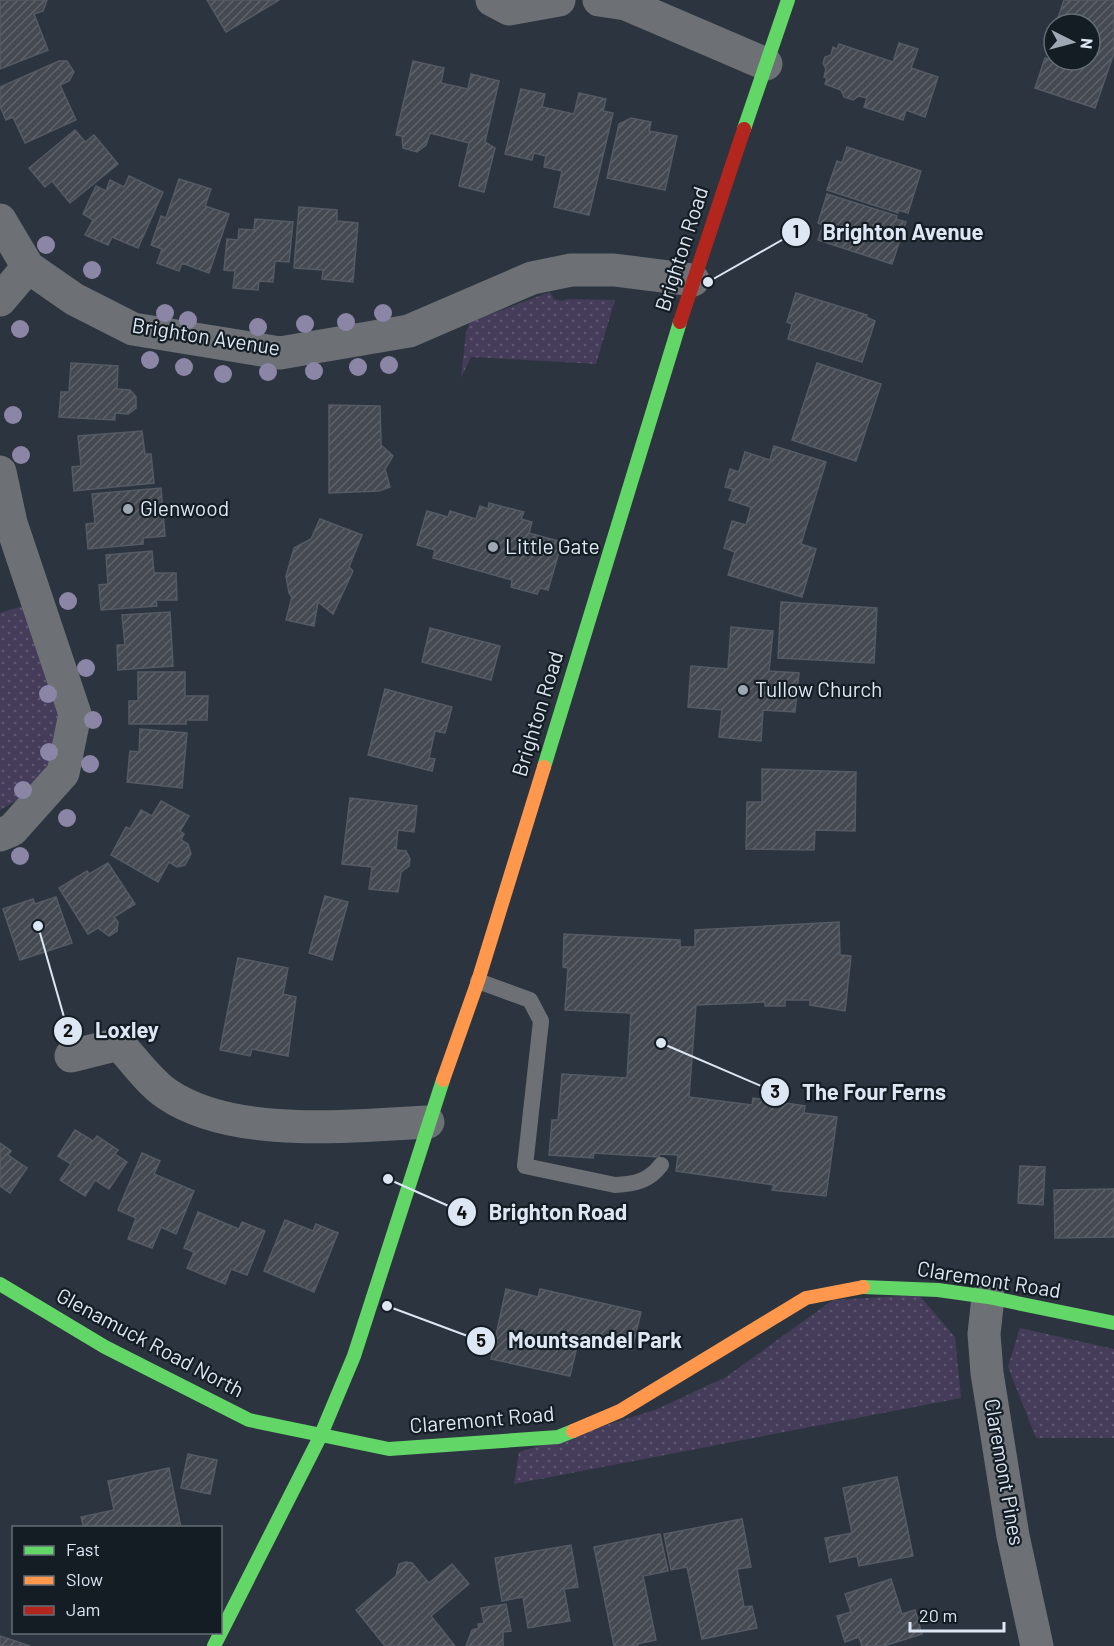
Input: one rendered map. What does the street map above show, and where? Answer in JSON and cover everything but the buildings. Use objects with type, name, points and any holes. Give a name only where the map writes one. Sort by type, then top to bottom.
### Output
[{"type":"street","points":[[492,0],[509,9],[559,0]]},
{"type":"street","points":[[599,0],[626,4],[766,64]]},
{"type":"street","name":"Brighton Road","points":[[222,1630],[320,1437],[354,1356],[428,1122],[478,981],[693,280],[788,0]]},
{"type":"street","name":"Brighton Avenue","points":[[0,220],[28,267],[74,299],[133,329],[280,353],[409,331],[532,278],[571,270],[614,270],[693,280]]},
{"type":"street","points":[[0,300],[28,267]]},
{"type":"street","points":[[0,472],[11,523],[75,714],[63,773],[12,830],[0,835]]},
{"type":"street","points":[[71,1056],[119,1044],[166,1094],[214,1118],[322,1127],[428,1122]]},
{"type":"street","name":"Glenamuck Road North","points":[[0,1284],[105,1347],[249,1420],[320,1437]]},
{"type":"street","name":"Claremont Road","points":[[320,1437],[389,1449],[464,1446],[558,1437],[620,1411],[806,1298],[859,1287],[938,1290],[988,1297],[1114,1323]]},
{"type":"street","name":"Claremont Pines","points":[[988,1297],[984,1334],[987,1373],[1013,1536],[1037,1646]]},
{"type":"lane","points":[[478,981],[530,1000],[541,1021],[525,1166],[615,1185],[643,1181],[661,1165]]},
{"type":"shaded area","points":[[550,292],[554,299],[562,301],[567,299],[615,300],[596,364],[471,357],[461,378],[466,332],[470,322]]},
{"type":"shaded area","points":[[29,604],[58,690],[61,719],[59,735],[55,751],[39,779],[28,791],[0,810],[0,613]]},
{"type":"shaded area","points":[[919,1295],[955,1337],[961,1398],[514,1484],[519,1452],[655,1410],[726,1377],[833,1300]]},
{"type":"shaded area","points":[[1020,1328],[1114,1349],[1114,1438],[1036,1438],[1008,1367]]},
{"type":"traffic: fast","points":[[744,129],[788,0]]},
{"type":"traffic: fast","points":[[544,767],[680,322]]},
{"type":"traffic: fast","points":[[222,1630],[320,1437],[354,1356],[443,1080]]},
{"type":"traffic: fast","points":[[0,1284],[105,1347],[249,1420],[389,1449],[558,1437],[573,1431]]},
{"type":"traffic: fast","points":[[863,1287],[938,1290],[988,1297],[1114,1323]]},
{"type":"traffic: fast","points":[[214,1646],[220,1634]]},
{"type":"traffic: slow","points":[[443,1080],[478,981],[544,767]]},
{"type":"traffic: slow","points":[[573,1431],[620,1411],[806,1298],[863,1287]]},
{"type":"traffic: jam","points":[[680,322],[744,129]]},
{"type":"place","name":"Brighton Avenue","points":[[708,282]]},
{"type":"place","name":"Glenwood","points":[[128,509]]},
{"type":"place","name":"Little Gate","points":[[493,547]]},
{"type":"place","name":"Tullow Church","points":[[743,690]]},
{"type":"place","name":"Loxley","points":[[38,926]]},
{"type":"place","name":"The Four Ferns","points":[[661,1043]]},
{"type":"place","name":"Brighton Road","points":[[388,1179]]},
{"type":"place","name":"Mountsandel Park","points":[[387,1306]]}]
